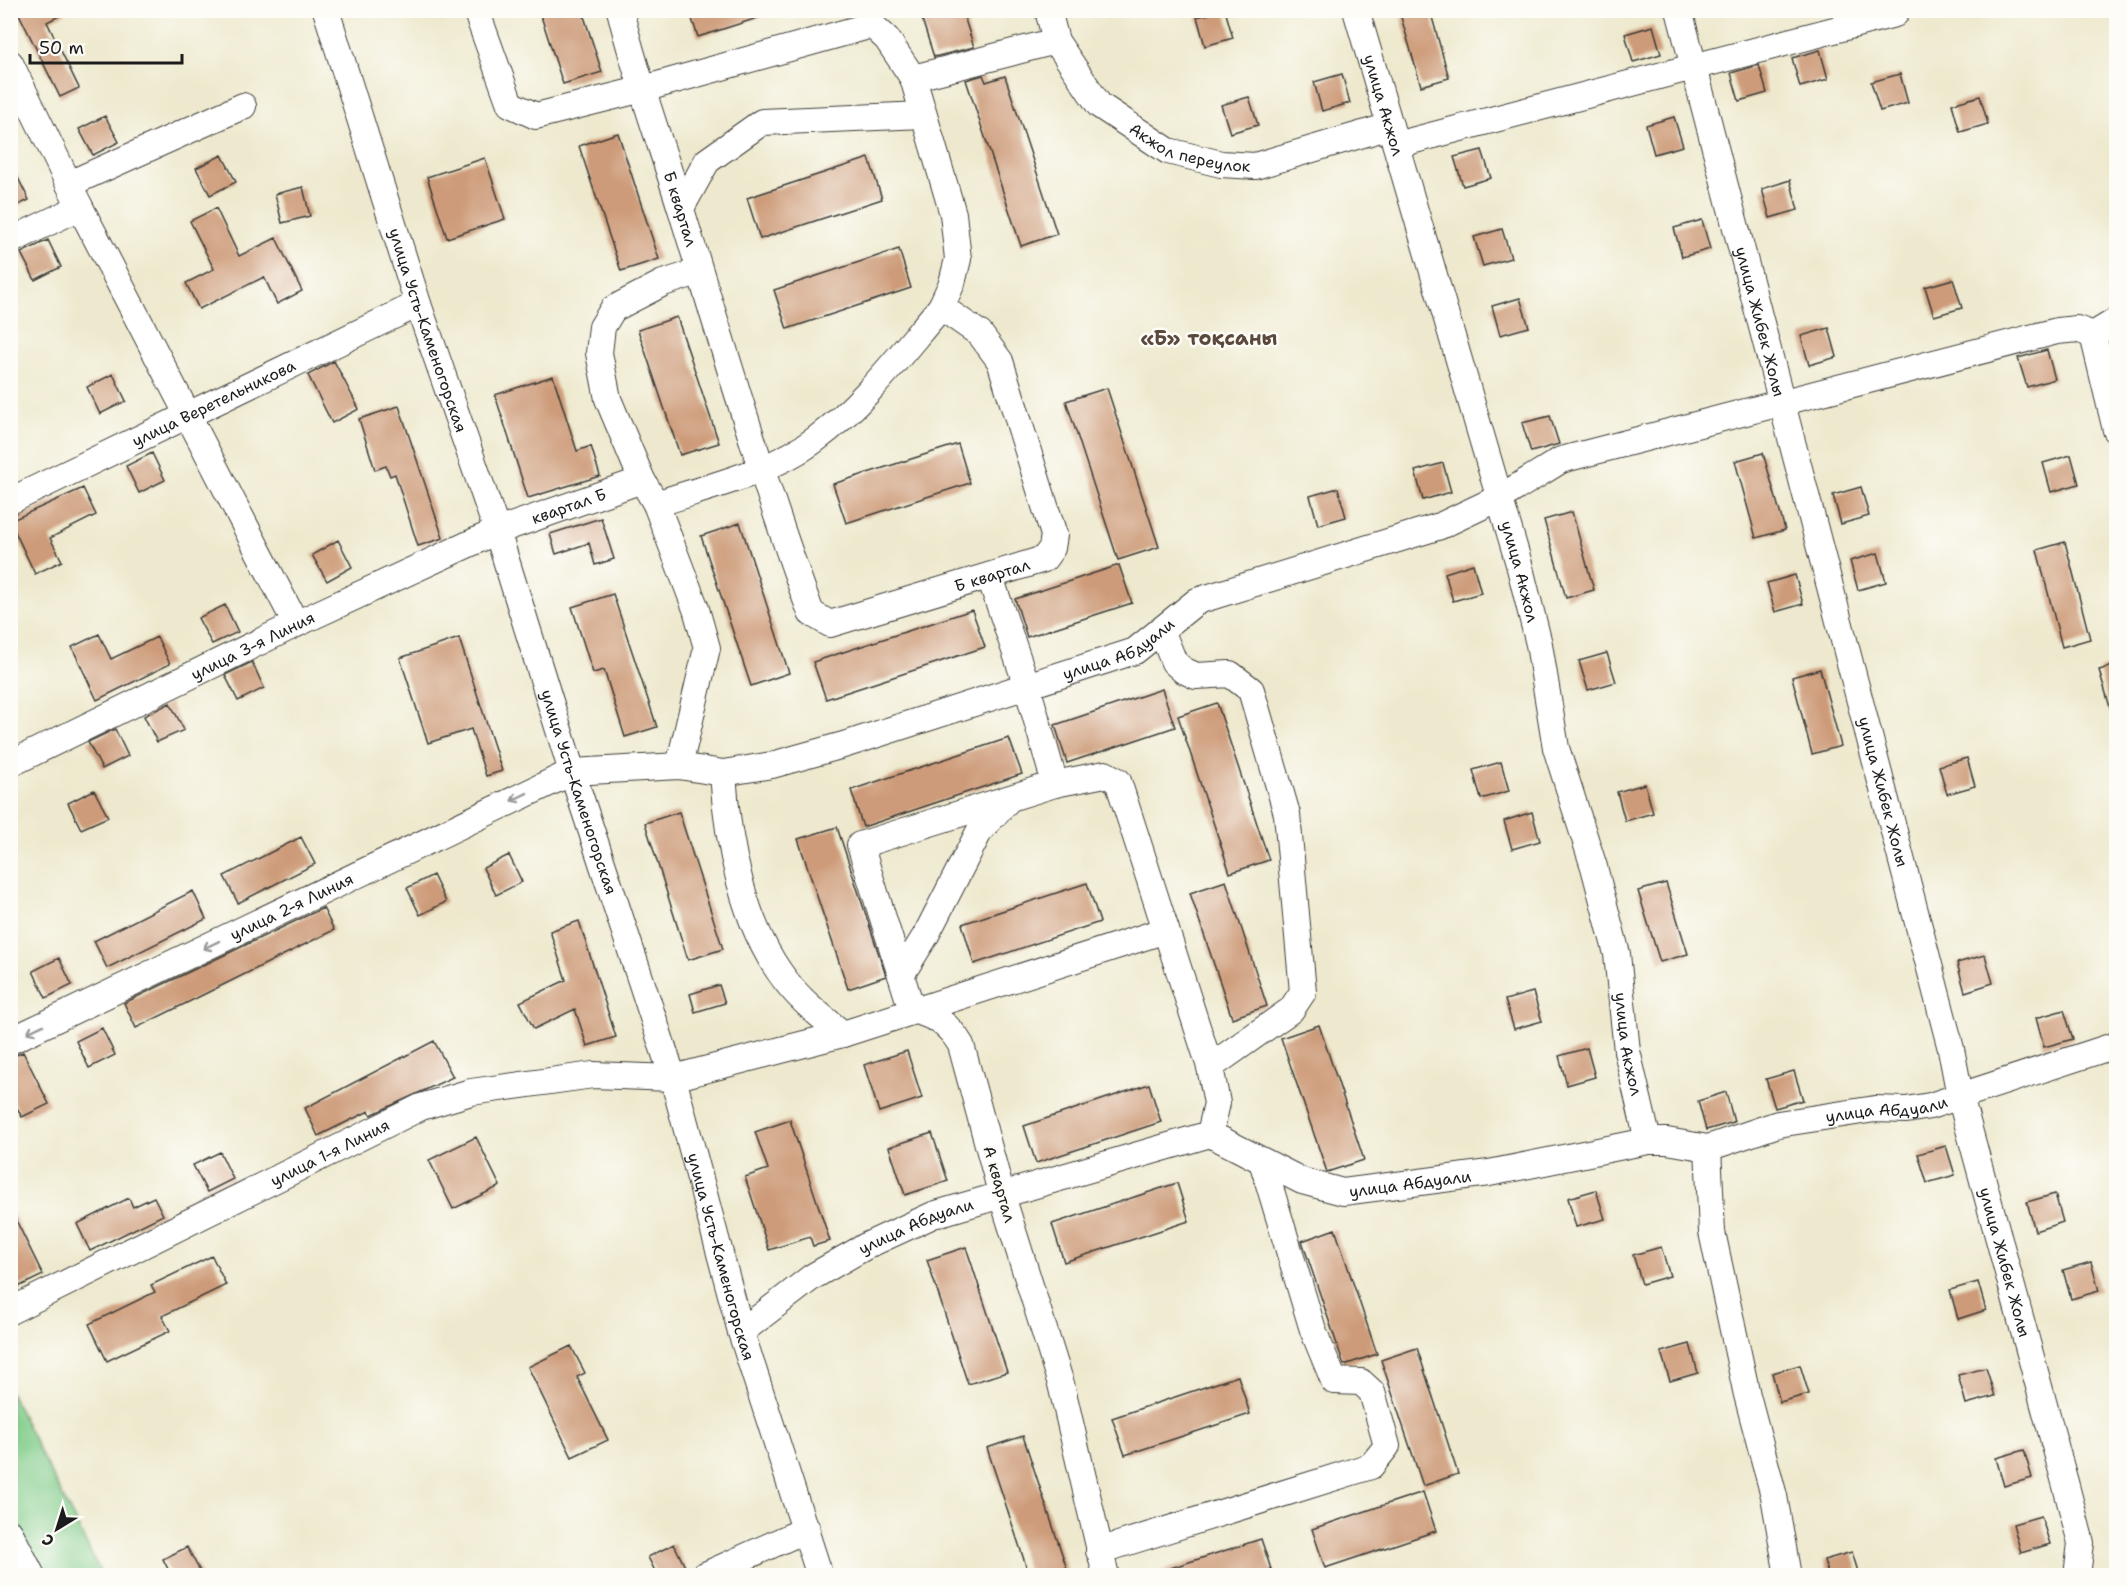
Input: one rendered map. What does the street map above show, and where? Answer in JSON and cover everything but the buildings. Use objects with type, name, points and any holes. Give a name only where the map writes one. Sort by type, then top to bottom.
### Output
[{"type":"street","name":"улица Усть-Каменогорская","points":[[326,10],[418,304],[497,531],[572,772],[673,1078],[741,1332],[807,1529],[820,1575]]},
{"type":"street","points":[[476,10],[510,104],[536,116],[643,89],[870,18],[913,78],[953,214],[957,237],[958,259],[952,282],[941,307],[861,400],[816,440],[763,468],[656,504]]},
{"type":"street","name":"Б квартал","points":[[620,10],[681,208],[698,272],[763,468],[779,526],[811,613],[830,624],[1044,559],[1052,548],[1054,535],[1000,361],[980,334],[941,307]]},
{"type":"street","name":"Акжол переулок","points":[[1048,10],[1056,41],[1099,105],[1168,151],[1221,164],[1256,166],[1693,67],[1895,14]]},
{"type":"street","name":"улица Акжол","points":[[1356,10],[1501,497],[1539,644],[1556,748],[1594,867],[1617,954],[1627,1051],[1648,1141]]},
{"type":"street","name":"улица Жибек Жолы","points":[[1679,10],[1951,1049],[1960,1096],[2080,1543],[2077,1575]]},
{"type":"street","points":[[913,78],[1056,41]]},
{"type":"street","points":[[10,63],[80,207],[296,624]]},
{"type":"street","points":[[69,183],[243,106]]},
{"type":"street","points":[[681,208],[707,161],[762,122],[923,115]]},
{"type":"street","points":[[10,241],[80,207]]},
{"type":"street","points":[[572,772],[679,765],[707,648],[696,609],[656,504],[642,480],[608,399],[599,353],[602,327],[612,309],[663,283],[698,272]]},
{"type":"street","name":"улица Веретельникова","points":[[10,501],[418,304]]},
{"type":"street","points":[[2116,321],[2093,335],[2116,430]]},
{"type":"street","name":"улица Абдуали","points":[[679,765],[723,773],[772,765],[847,744],[1135,651],[1197,601],[1440,526],[1501,497],[1561,460],[2056,331],[2077,329],[2093,335]]},
{"type":"street","name":"квартал Б","points":[[497,531],[642,480]]},
{"type":"street","name":"улица 3-я Линия","points":[[10,764],[296,624],[497,531]]},
{"type":"street","points":[[990,577],[1027,686],[1055,784]]},
{"type":"street","points":[[1161,630],[1174,662],[1184,670],[1196,676],[1230,674],[1251,690],[1287,814],[1303,992],[1291,1010],[1210,1067]]},
{"type":"street","name":"улица 2-я Линия","points":[[10,1041],[572,772]]},
{"type":"street","points":[[723,773],[726,821],[737,867],[763,943],[785,980],[811,1008],[843,1035]]},
{"type":"street","points":[[912,1010],[860,845],[1055,784],[1105,774],[1118,781],[1210,1067],[1217,1103],[1210,1134]]},
{"type":"street","points":[[901,975],[926,935],[980,830],[1009,798]]},
{"type":"street","name":"улица 1-я Линия","points":[[10,1311],[421,1107],[471,1092],[593,1075],[673,1078],[843,1035],[912,1010],[1166,930]]},
{"type":"street","name":"А квартал","points":[[912,1010],[942,1020],[952,1029],[961,1045],[1002,1196],[1061,1384],[1106,1575]]},
{"type":"street","name":"улица Абдуали","points":[[741,1332],[812,1277],[868,1245],[933,1215],[1210,1134],[1302,1181],[1343,1192],[1489,1173],[1648,1141],[1708,1149],[1778,1124],[1875,1109],[1906,1110],[1960,1096],[2116,1045]]},
{"type":"street","points":[[1708,1149],[1712,1232],[1747,1395],[1774,1496],[1788,1575]]},
{"type":"street","points":[[1099,1551],[1371,1466],[1387,1446],[1372,1392],[1361,1382],[1334,1381],[1313,1330],[1262,1161]]},
{"type":"street","points":[[703,1575],[807,1529]]},
{"type":"street","points":[[10,1533],[32,1575]]},
{"type":"green space","points":[[10,1392],[102,1575],[34,1575],[11,1527]]},
{"type":"district","name":"«Б» тоқсаны","points":[[1209,338]]}]
